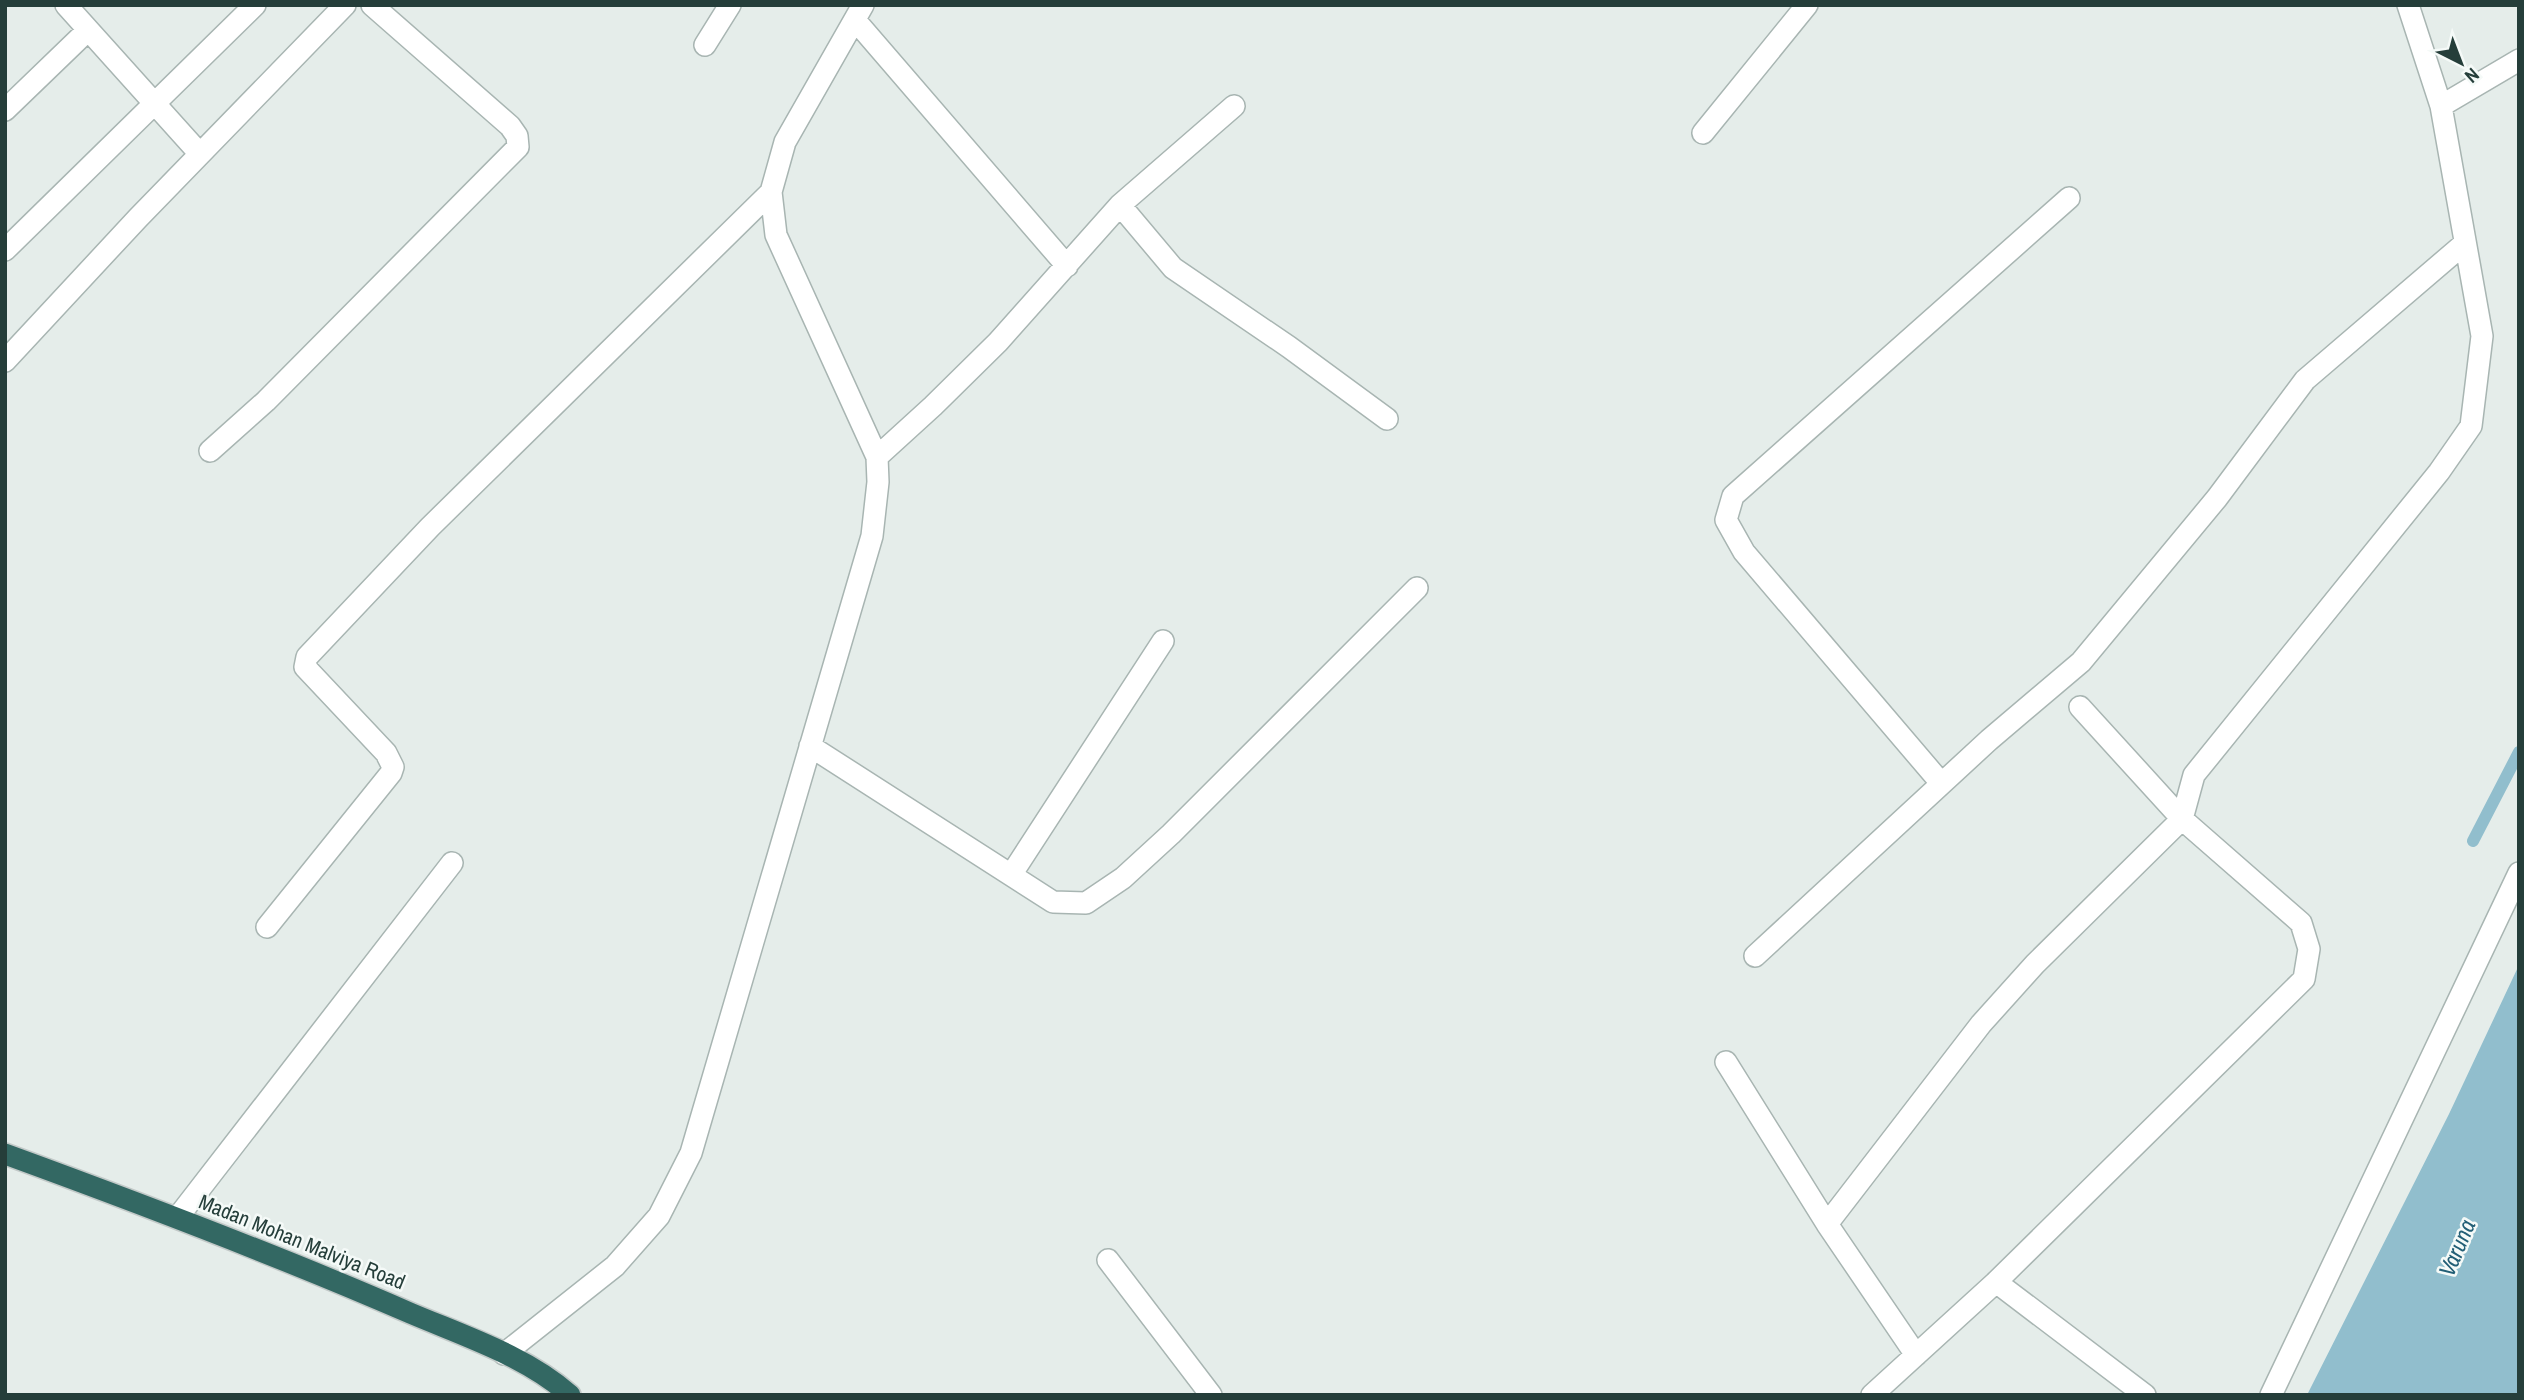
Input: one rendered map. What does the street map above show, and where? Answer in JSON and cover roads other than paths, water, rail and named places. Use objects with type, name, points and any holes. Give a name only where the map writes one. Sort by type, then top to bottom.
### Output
[{"type":"highway","name":"Madan Mohan Malviya Road","points":[[5,1154],[178,1217],[319,1273],[504,1354],[557,1383],[570,1395]]},
{"type":"street","points":[[66,5],[200,154]]},
{"type":"street","points":[[5,250],[156,105],[255,5]]},
{"type":"street","points":[[5,360],[345,5]]},
{"type":"street","points":[[210,451],[276,391],[519,147],[517,136],[510,126],[372,5]]},
{"type":"street","points":[[705,45],[730,5]]},
{"type":"street","points":[[1703,133],[1807,5]]},
{"type":"street","points":[[1826,1224],[1981,1024],[2035,964],[2182,819],[2194,775],[2439,472],[2471,426],[2482,336],[2441,106],[2408,5]]},
{"type":"street","points":[[504,1354],[615,1266],[659,1216],[691,1153],[872,537],[878,482],[877,457],[776,235],[771,192],[785,142],[859,12],[1067,266]]},
{"type":"street","points":[[5,110],[89,30]]},
{"type":"street","points":[[2441,106],[2519,60]]},
{"type":"street","points":[[877,457],[998,342],[1120,205],[1234,106]]},
{"type":"street","points":[[267,927],[391,773],[393,767],[386,753],[305,667],[307,657],[430,527],[771,192]]},
{"type":"street","points":[[1941,783],[1744,552],[1726,520],[1733,496],[2069,198]]},
{"type":"street","points":[[1120,205],[1173,268],[1289,347],[1387,419]]},
{"type":"street","points":[[1755,956],[1941,783],[2081,662],[2217,498],[2305,380],[2465,243]]},
{"type":"street","points":[[810,746],[1053,902],[1086,903],[1123,877],[1171,834],[1417,588]]},
{"type":"street","points":[[1011,875],[1163,641]]},
{"type":"street","points":[[1872,1395],[1996,1282],[2304,978],[2309,949],[2301,923],[2182,819],[2080,707]]},
{"type":"street","points":[[178,1217],[452,863]]},
{"type":"street","points":[[2271,1395],[2519,873]]},
{"type":"street","points":[[1726,1062],[1826,1224],[1916,1355]]},
{"type":"street","points":[[1108,1260],[1211,1395]]},
{"type":"street","points":[[1996,1282],[2145,1395]]},
{"type":"water","name":"Varuna","points":[[2519,965],[2519,1395],[2307,1395],[2449,1114]]},
{"type":"waterway","points":[[2473,841],[2519,752]]}]
